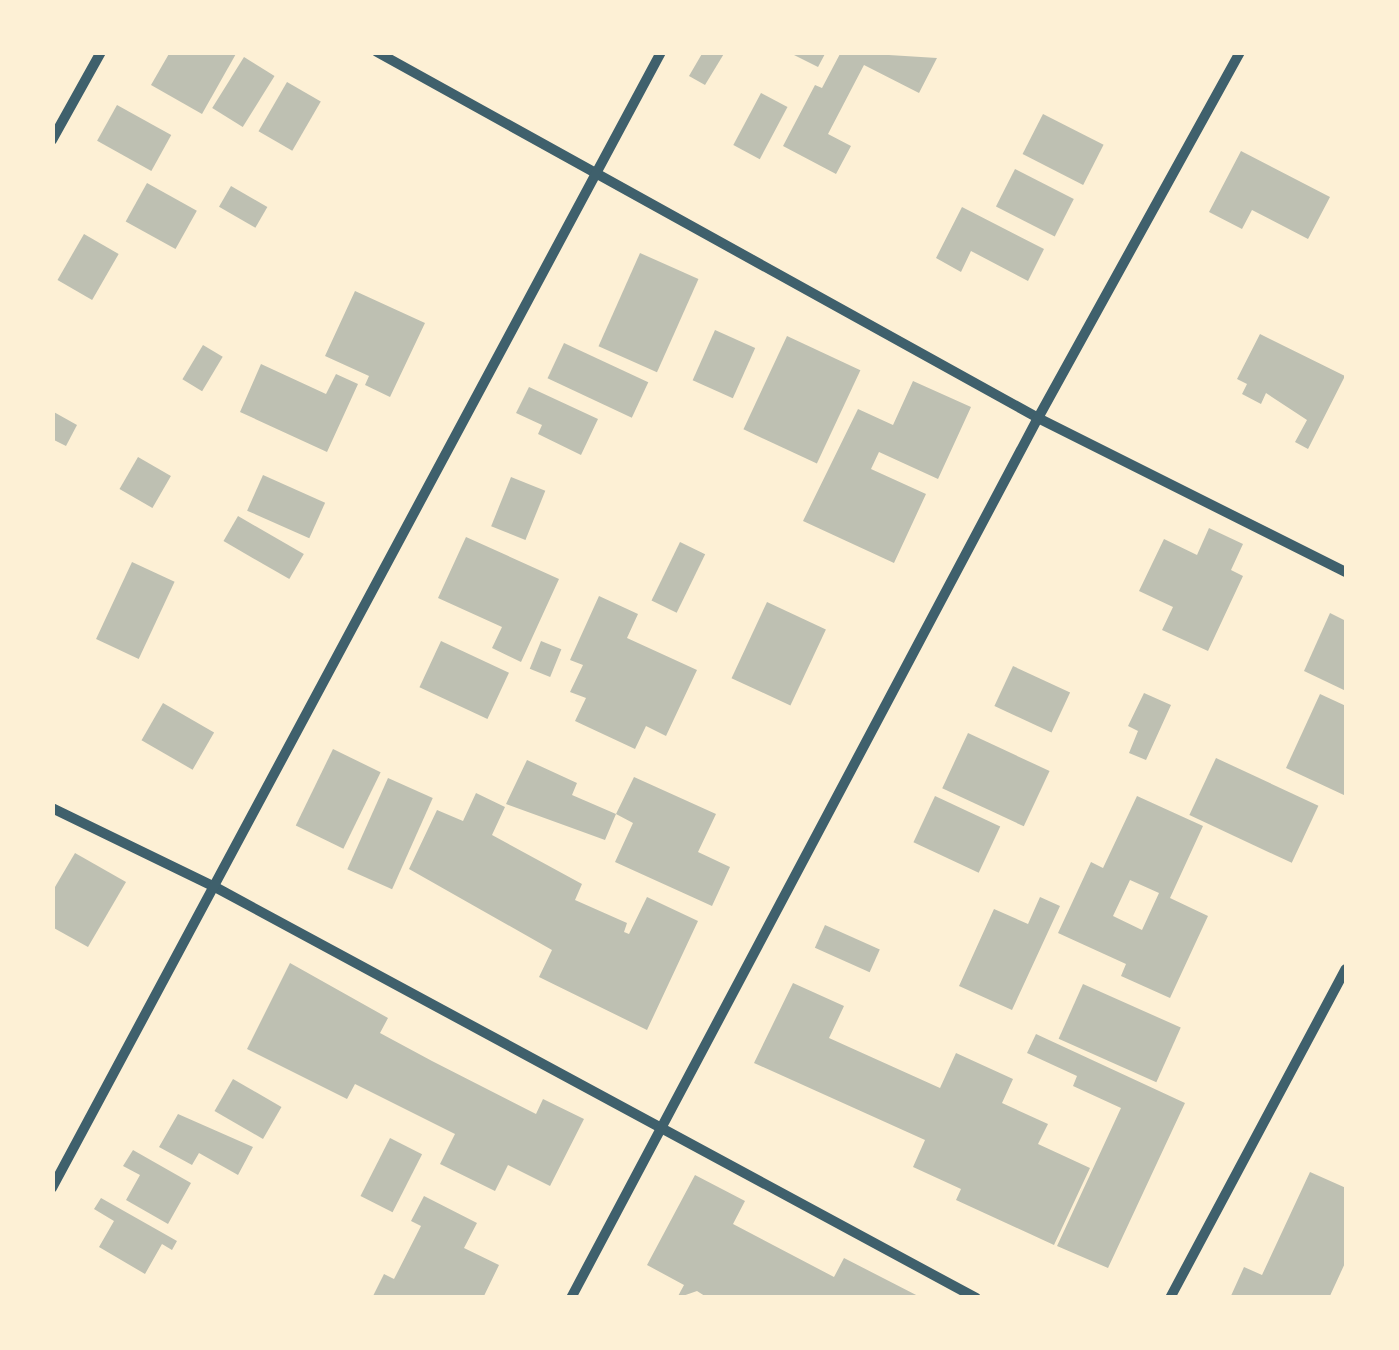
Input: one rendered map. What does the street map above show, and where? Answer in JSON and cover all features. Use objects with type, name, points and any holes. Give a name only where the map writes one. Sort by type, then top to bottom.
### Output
[{"type":"street","points":[[52,140],[101,52]]},
{"type":"street","points":[[378,52],[1038,418],[1346,572]]},
{"type":"street","points":[[52,1188],[661,52]]},
{"type":"street","points":[[571,1298],[664,1130],[1038,418],[1240,52]]},
{"type":"street","points":[[52,808],[214,887],[976,1298]]},
{"type":"street","points":[[1170,1298],[1346,969]]},
{"type":"building","points":[[170,52],[237,52],[202,114],[151,85]]},
{"type":"building","points":[[703,52],[725,52],[705,85],[689,76]]},
{"type":"building","points":[[788,52],[826,52],[818,67]]},
{"type":"building","points":[[841,52],[937,58],[919,93],[864,65],[828,134],[851,146],[836,174],[783,146],[815,85],[822,88]]},
{"type":"building","points":[[244,57],[275,76],[243,127],[212,108]]},
{"type":"building","points":[[287,82],[321,102],[292,151],[258,131]]},
{"type":"building","points":[[761,93],[787,107],[760,159],[733,145]]},
{"type":"building","points":[[117,105],[171,135],[151,171],[97,141]]},
{"type":"building","points":[[1043,114],[1104,145],[1083,185],[1023,154]]},
{"type":"building","points":[[1241,151],[1330,197],[1308,239],[1252,210],[1242,229],[1209,212]]},
{"type":"building","points":[[1015,169],[1074,199],[1055,236],[996,206]]},
{"type":"building","points":[[147,183],[197,211],[176,249],[126,221]]},
{"type":"building","points":[[231,186],[267,207],[255,228],[219,207]]},
{"type":"building","points":[[962,207],[1044,249],[1028,281],[971,251],[961,272],[936,258]]},
{"type":"building","points":[[84,234],[119,254],[92,300],[58,280]]},
{"type":"building","points":[[640,253],[698,279],[657,372],[599,346]]},
{"type":"building","points":[[355,291],[425,323],[390,397],[365,385],[369,376],[325,356]]},
{"type":"building","points":[[715,330],[755,348],[733,398],[693,380]]},
{"type":"building","points":[[1260,334],[1345,376],[1308,449],[1295,442],[1307,420],[1266,393],[1261,404],[1242,394],[1247,384],[1237,379]]},
{"type":"building","points":[[787,336],[860,370],[817,464],[743,429]]},
{"type":"building","points":[[564,343],[648,382],[632,418],[548,378]]},
{"type":"building","points":[[203,345],[223,357],[202,391],[182,379]]},
{"type":"building","points":[[261,364],[326,394],[336,374],[358,384],[327,452],[240,412]]},
{"type":"building","points":[[913,381],[971,407],[938,479],[879,452],[871,469],[926,494],[894,563],[803,521],[858,409],[893,425]]},
{"type":"building","points":[[529,387],[598,419],[581,455],[538,434],[542,425],[516,413]]},
{"type":"building","points":[[52,411],[77,425],[66,446],[52,439]]},
{"type":"building","points":[[138,457],[171,476],[152,508],[120,489]]},
{"type":"building","points":[[263,475],[325,503],[309,538],[247,511]]},
{"type":"building","points":[[511,477],[545,491],[525,540],[491,526]]},
{"type":"building","points":[[238,516],[304,554],[289,579],[224,541]]},
{"type":"building","points":[[1209,528],[1243,544],[1231,570],[1243,576],[1208,651],[1162,630],[1173,607],[1139,591],[1164,539],[1197,555]]},
{"type":"building","points":[[466,537],[559,579],[521,662],[492,648],[502,627],[438,598]]},
{"type":"building","points":[[680,542],[705,554],[677,613],[652,600]]},
{"type":"building","points":[[132,562],[175,582],[139,659],[96,639]]},
{"type":"building","points":[[599,596],[638,614],[627,638],[697,670],[666,736],[646,726],[635,749],[575,721],[586,698],[570,692],[583,665],[570,660]]},
{"type":"building","points":[[767,602],[826,629],[790,706],[732,678]]},
{"type":"building","points":[[1330,613],[1346,621],[1346,691],[1304,671]]},
{"type":"building","points":[[441,641],[509,673],[487,719],[419,687]]},
{"type":"building","points":[[541,641],[561,649],[550,677],[530,669]]},
{"type":"building","points":[[1013,666],[1070,693],[1052,733],[994,706]]},
{"type":"building","points":[[1144,693],[1171,705],[1146,760],[1129,753],[1138,731],[1128,726]]},
{"type":"building","points":[[1320,694],[1346,706],[1346,796],[1286,768]]},
{"type":"building","points":[[163,703],[214,732],[193,770],[141,740]]},
{"type":"building","points":[[968,733],[1050,771],[1024,826],[942,788]]},
{"type":"building","points":[[333,749],[381,772],[343,849],[296,825]]},
{"type":"building","points":[[1216,758],[1318,806],[1292,863],[1189,815]]},
{"type":"building","points":[[527,760],[577,783],[572,795],[616,814],[605,840],[506,804]]},
{"type":"building","points":[[634,777],[716,814],[698,852],[730,867],[712,906],[615,862],[633,823],[616,814]]},
{"type":"building","points":[[388,778],[433,798],[392,889],[347,869]]},
{"type":"building","points":[[476,793],[505,807],[492,835],[582,884],[575,900],[627,923],[624,932],[629,934],[647,897],[698,921],[647,1030],[539,977],[552,950],[409,869],[437,810],[463,821]]},
{"type":"building","points":[[935,796],[1000,826],[979,873],[913,842]]},
{"type":"building","points":[[1137,796],[1203,826],[1170,898],[1208,916],[1170,998],[1121,976],[1126,964],[1058,933],[1091,862],[1103,868]],"holes":[[[1130,880],[1159,893],[1142,930],[1113,916]]]},
{"type":"building","points":[[75,853],[126,882],[88,947],[52,927],[52,892]]},
{"type":"building","points":[[1040,897],[1060,906],[1012,1010],[959,986],[994,909],[1028,924]]},
{"type":"building","points":[[825,925],[880,949],[870,972],[815,948]]},
{"type":"building","points":[[290,963],[388,1018],[380,1033],[432,1061],[536,1114],[543,1099],[584,1119],[550,1186],[508,1165],[495,1191],[440,1164],[455,1134],[355,1084],[347,1099],[247,1049]]},
{"type":"building","points":[[793,983],[844,1006],[829,1038],[940,1088],[956,1053],[1013,1079],[1002,1103],[1048,1124],[1038,1144],[1090,1168],[1054,1245],[956,1200],[961,1189],[913,1167],[925,1140],[754,1063]]},
{"type":"building","points":[[1083,984],[1181,1028],[1156,1082],[1059,1039]]},
{"type":"building","points":[[1036,1034],[1185,1103],[1108,1268],[1057,1246],[1121,1108],[1073,1086],[1077,1076],[1027,1053]]},
{"type":"building","points":[[233,1079],[281,1107],[263,1139],[214,1111]]},
{"type":"building","points":[[178,1114],[253,1147],[238,1175],[199,1153],[192,1165],[159,1147]]},
{"type":"building","points":[[390,1138],[422,1154],[393,1212],[360,1196]]},
{"type":"building","points":[[133,1150],[191,1183],[168,1224],[126,1200],[140,1175],[123,1166]]},
{"type":"building","points":[[1310,1172],[1346,1188],[1346,1261],[1329,1298],[1230,1298],[1244,1267],[1262,1275]]},
{"type":"building","points":[[695,1175],[745,1201],[733,1224],[834,1277],[844,1258],[922,1298],[708,1298],[697,1291],[677,1298],[684,1285],[647,1265]]},
{"type":"building","points":[[424,1196],[477,1223],[464,1248],[499,1265],[483,1298],[372,1298],[384,1274],[394,1279],[421,1226],[411,1221]]},
{"type":"building","points":[[101,1198],[177,1241],[172,1250],[162,1244],[145,1274],[99,1247],[114,1221],[94,1209]]}]
